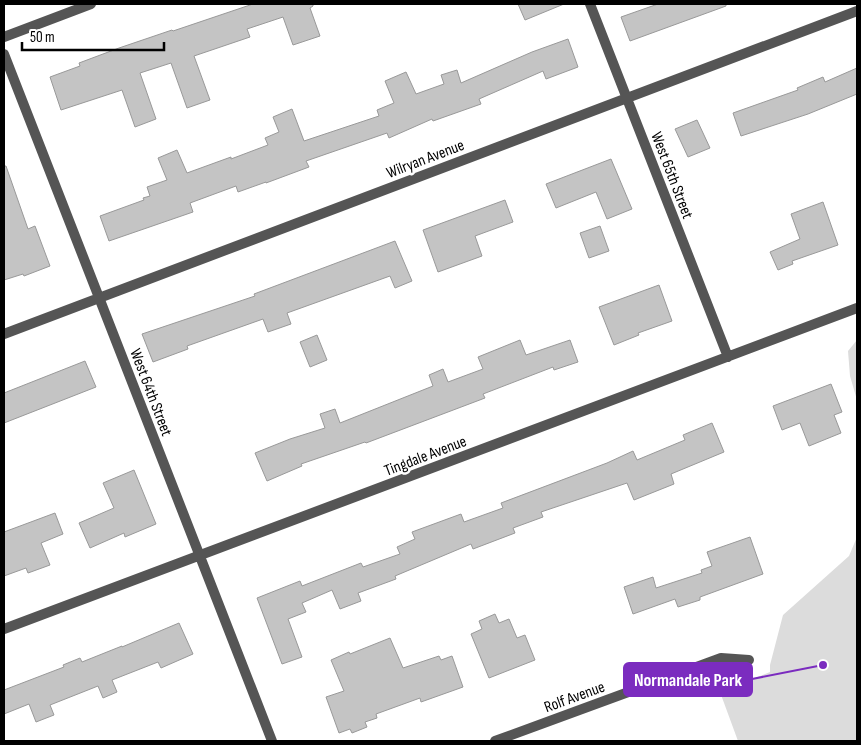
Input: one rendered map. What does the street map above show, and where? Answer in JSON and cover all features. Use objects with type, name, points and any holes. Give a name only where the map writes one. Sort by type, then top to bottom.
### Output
[{"type":"street","points":[[4,37],[92,4]]},
{"type":"street","name":"West 65th Street","points":[[590,4],[728,357]]},
{"type":"street","name":"Wilryan Avenue","points":[[4,334],[857,10]]},
{"type":"street","name":"West 64th Street","points":[[4,54],[272,741]]},
{"type":"street","name":"Tingdale Avenue","points":[[4,630],[857,308]]},
{"type":"street","name":"Rolf Avenue","points":[[495,741],[720,658],[749,660]]},
{"type":"shaded area","points":[[857,340],[857,400],[850,376],[848,351]]},
{"type":"shaded area","points":[[857,537],[857,741],[738,741],[720,692],[770,672],[770,665],[783,615],[849,556]]},
{"type":"building","points":[[253,4],[313,4],[310,8],[320,36],[293,45],[283,17],[247,29],[250,37],[194,56],[210,100],[187,108],[171,63],[140,73],[156,119],[135,127],[122,90],[61,110],[50,77],[80,66],[79,63],[119,48]]},
{"type":"building","points":[[518,4],[564,4],[525,20]]},
{"type":"building","points":[[658,4],[726,4],[726,6],[630,41],[621,17]]},
{"type":"building","points":[[568,39],[578,67],[546,79],[543,71],[479,99],[481,104],[433,121],[432,119],[389,138],[387,133],[306,161],[309,167],[266,183],[238,192],[236,186],[190,203],[193,212],[109,241],[100,216],[144,200],[143,198],[150,196],[147,187],[167,180],[158,158],[177,150],[187,173],[231,157],[231,159],[268,145],[265,138],[279,132],[273,117],[292,109],[304,141],[379,116],[377,110],[394,103],[385,81],[406,72],[416,94],[444,84],[441,75],[457,70],[461,83],[532,52]]},
{"type":"building","points":[[857,68],[857,94],[808,114],[741,136],[733,113],[798,90],[797,88],[823,77],[825,82]]},
{"type":"building","points":[[697,120],[710,148],[688,157],[675,129]]},
{"type":"building","points":[[611,159],[632,209],[607,219],[596,192],[556,208],[546,184]]},
{"type":"building","points":[[4,166],[6,166],[28,229],[35,226],[50,266],[24,276],[23,274],[4,280]]},
{"type":"building","points":[[505,200],[513,222],[475,236],[482,256],[438,272],[423,230]]},
{"type":"building","points":[[823,202],[838,245],[792,261],[793,264],[778,270],[770,252],[800,239],[791,214]]},
{"type":"building","points":[[600,226],[609,251],[589,258],[580,233]]},
{"type":"building","points":[[395,241],[412,281],[395,288],[390,276],[287,313],[291,324],[268,332],[263,319],[187,346],[188,349],[153,362],[142,334],[255,296],[254,294]]},
{"type":"building","points":[[659,285],[672,321],[638,333],[639,335],[614,345],[599,307]]},
{"type":"building","points":[[317,335],[327,360],[310,367],[300,342]]},
{"type":"building","points":[[520,340],[526,355],[570,340],[578,362],[554,370],[553,367],[483,394],[485,398],[366,443],[301,464],[302,466],[267,481],[255,453],[325,428],[320,414],[335,409],[340,423],[433,386],[429,375],[443,369],[448,382],[483,369],[478,357]]},
{"type":"building","points":[[85,361],[96,387],[4,423],[4,393]]},
{"type":"building","points":[[831,384],[842,412],[834,415],[841,433],[809,446],[800,423],[782,430],[773,406]]},
{"type":"building","points":[[712,423],[724,452],[671,474],[674,484],[634,500],[627,483],[541,512],[543,517],[513,528],[515,533],[473,549],[471,544],[395,576],[396,579],[358,593],[361,601],[340,609],[332,590],[302,603],[306,612],[288,619],[302,657],[282,664],[257,598],[300,581],[302,586],[361,563],[363,567],[400,554],[397,547],[415,539],[412,532],[461,514],[464,522],[503,508],[501,503],[607,463],[633,451],[637,460],[685,440],[683,435]]},
{"type":"building","points":[[134,470],[156,524],[125,537],[124,533],[90,548],[79,523],[114,508],[103,483]]},
{"type":"building","points":[[55,513],[63,534],[41,543],[50,565],[28,573],[26,568],[4,576],[4,532]]},
{"type":"building","points":[[750,537],[763,574],[678,607],[675,599],[633,614],[624,587],[653,577],[656,588],[702,573],[701,570],[712,566],[707,552]]},
{"type":"building","points":[[495,614],[499,623],[509,619],[517,638],[525,635],[535,660],[489,678],[471,634],[482,629],[479,621]]},
{"type":"building","points":[[179,623],[193,654],[161,668],[158,662],[112,680],[117,692],[103,698],[98,686],[50,705],[54,715],[36,722],[29,704],[4,714],[4,690],[64,667],[63,665],[80,658],[82,662]]},
{"type":"building","points":[[390,638],[403,668],[439,656],[441,660],[452,656],[463,687],[421,702],[420,698],[376,714],[377,718],[365,722],[367,727],[352,733],[350,729],[339,733],[326,697],[344,691],[331,660]]},
{"type":"place","name":"Normandale Park","points":[[823,665]]}]
